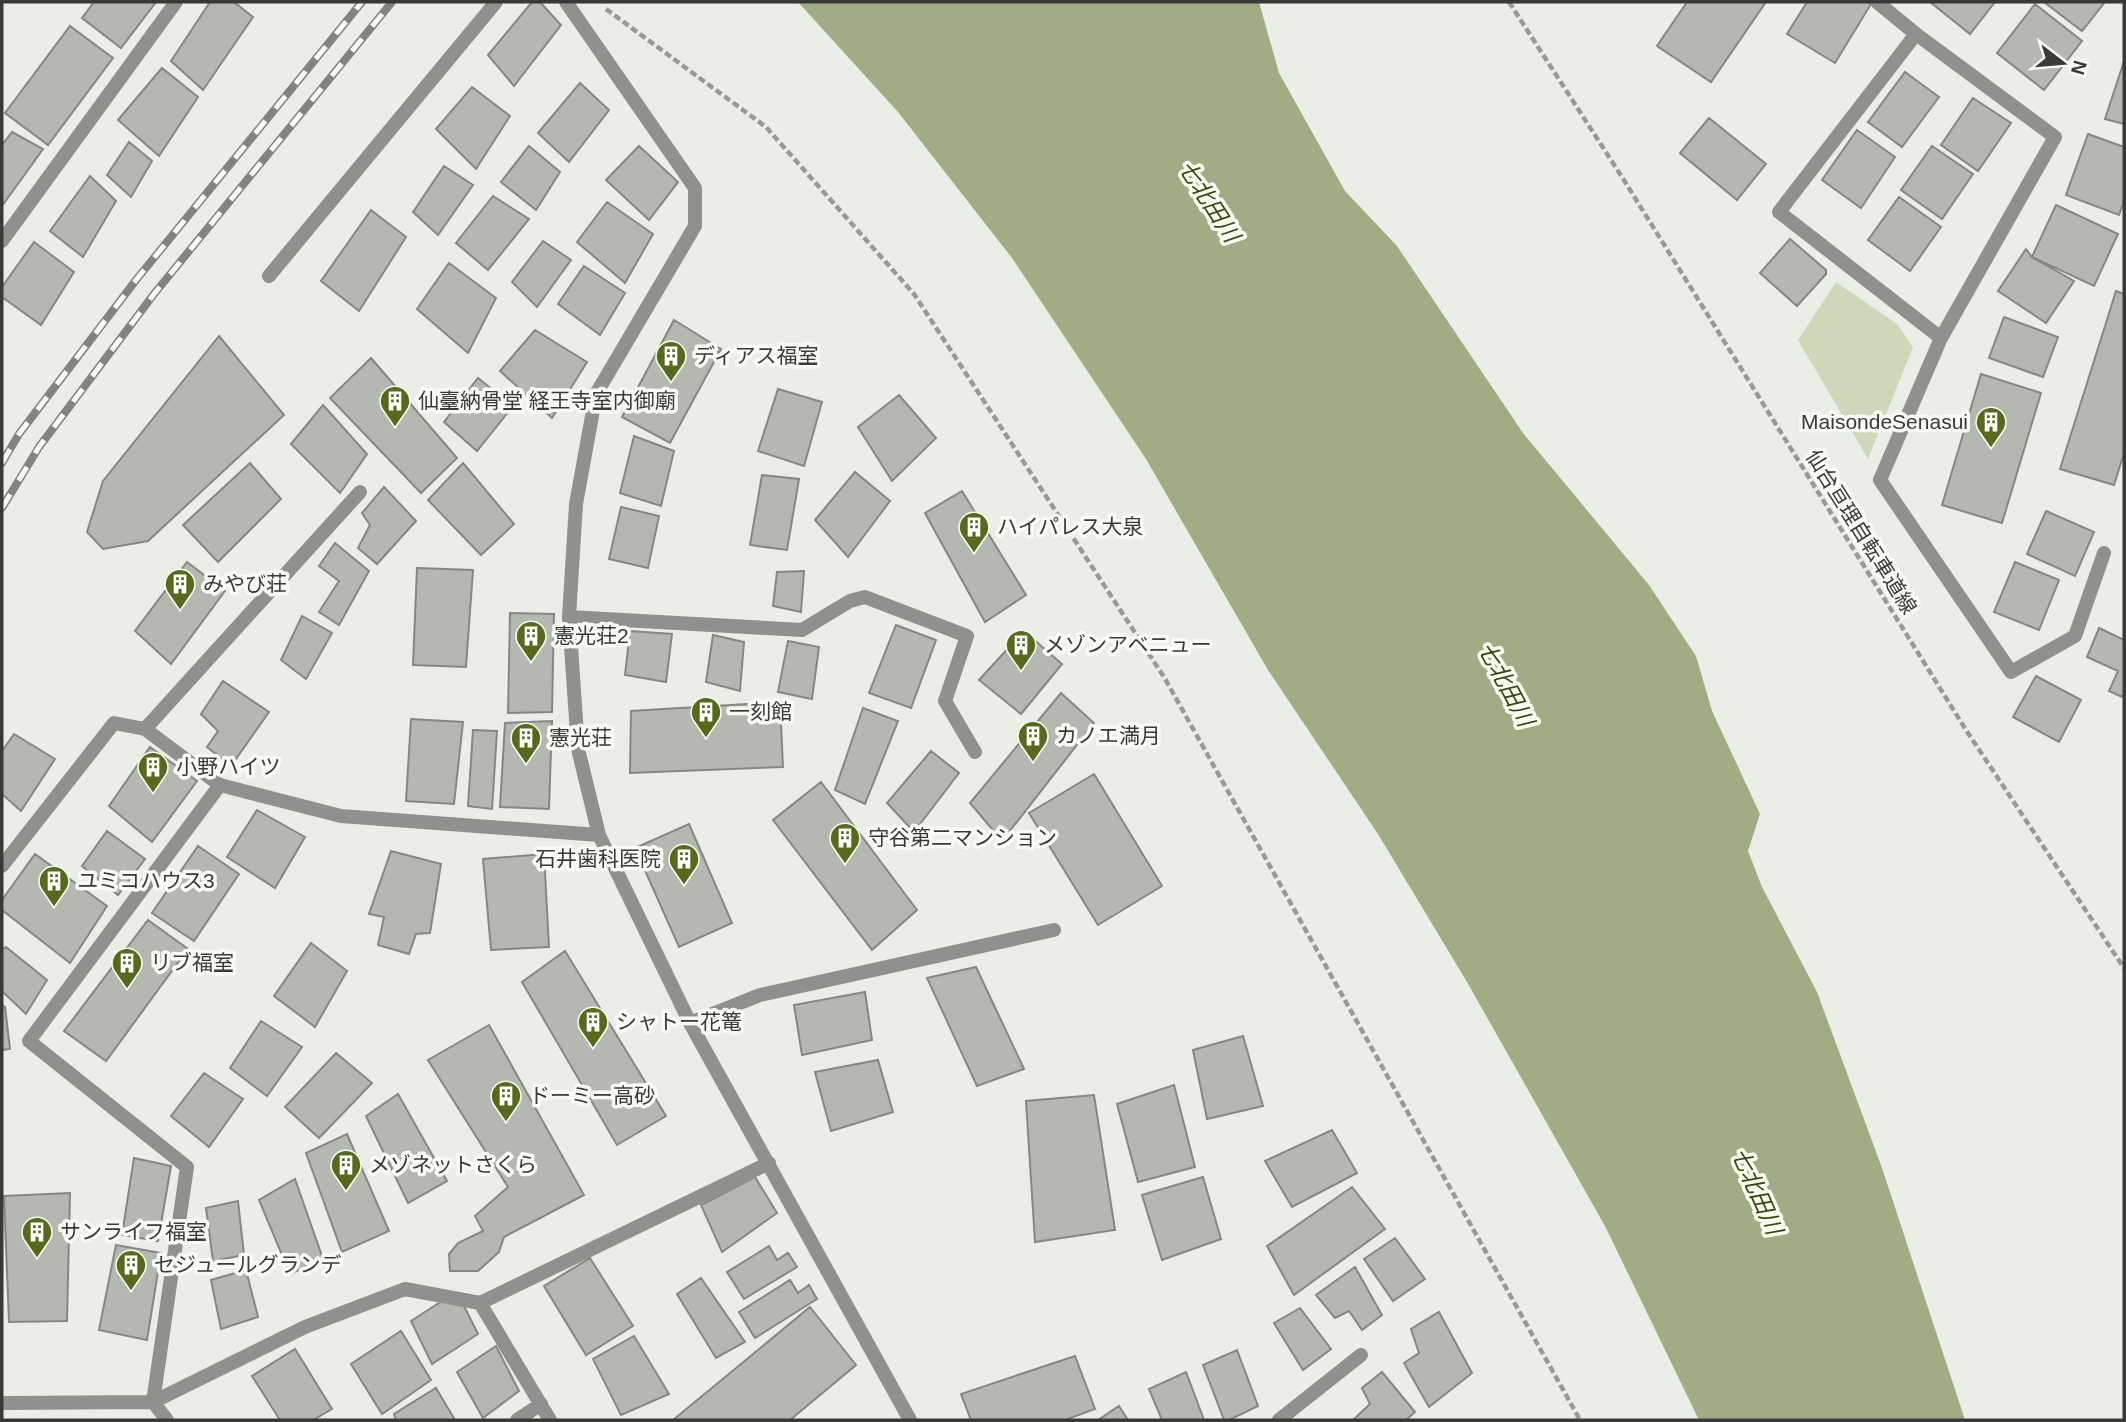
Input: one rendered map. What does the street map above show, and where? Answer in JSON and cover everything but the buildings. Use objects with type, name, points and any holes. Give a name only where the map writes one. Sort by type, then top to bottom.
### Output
[{"type":"street","points":[[2,241],[176,2]]},
{"type":"street","points":[[269,275],[496,2]]},
{"type":"street","points":[[566,2],[695,188],[695,226],[596,394],[576,504],[569,617],[578,749],[599,835],[690,1023],[910,1420]]},
{"type":"street","points":[[1877,2],[2055,137],[1941,338],[1880,480],[2011,672],[2075,636],[2104,553]]},
{"type":"street","points":[[1916,34],[1779,212],[1941,338]]},
{"type":"street","points":[[145,729],[360,492]]},
{"type":"street","points":[[569,617],[802,630],[850,601],[865,597],[967,636],[944,701],[975,752]]},
{"type":"street","points":[[2,866],[114,723],[145,729],[220,785],[341,816],[599,835]]},
{"type":"street","points":[[167,1420],[153,1402],[187,1167],[29,1041],[220,785]]},
{"type":"street","points":[[690,1023],[760,995],[1054,930]]},
{"type":"street","points":[[2,1403],[153,1402],[305,1327],[405,1289],[480,1303],[769,1163]]},
{"type":"street","points":[[480,1303],[550,1420]]},
{"type":"street","points":[[1279,1420],[1362,1354]]},
{"type":"street","points":[[517,1420],[541,1405]]},
{"type":"path","points":[[597,2],[766,127],[914,294],[1164,677],[1578,1420]]},
{"type":"path","name":"仙台亘理自転車道線","points":[[1509,2],[1644,213],[1966,730],[2124,968]]},
{"type":"shaded area","points":[[1836,282],[1897,324],[1913,347],[1868,459],[1798,340]]},
{"type":"water","name":"七北田川","points":[[798,2],[1259,2],[1279,73],[1345,191],[1397,246],[1523,433],[1649,585],[1696,656],[1712,711],[1760,814],[1748,851],[1762,887],[1817,992],[1882,1168],[1965,1420],[1699,1420],[1605,1226],[1467,982],[1378,834],[1268,670],[1146,459],[1012,258],[898,112]]},
{"type":"railway","points":[[2,463],[19,434],[136,280],[362,2]]},
{"type":"railway","points":[[2,508],[39,447],[154,294],[392,2]]},
{"type":"place","name":"ディアス福室","points":[[671,383]]},
{"type":"place","name":"仙臺納骨堂 経王寺室内御廟","points":[[395,428]]},
{"type":"place","name":"MaisondeSenasui","points":[[1991,449]]},
{"type":"place","name":"ハイパレス大泉","points":[[974,554]]},
{"type":"place","name":"みやび荘","points":[[180,611]]},
{"type":"place","name":"憲光荘2","points":[[531,663]]},
{"type":"place","name":"メゾンアベニュー","points":[[1021,672]]},
{"type":"place","name":"一刻館","points":[[706,739]]},
{"type":"place","name":"カノエ満月","points":[[1033,763]]},
{"type":"place","name":"憲光荘","points":[[526,765]]},
{"type":"place","name":"小野ハイツ","points":[[153,794]]},
{"type":"place","name":"守谷第二マンション","points":[[845,865]]},
{"type":"place","name":"石井歯科医院","points":[[684,886]]},
{"type":"place","name":"ユミコハウス3","points":[[54,908]]},
{"type":"place","name":"リブ福室","points":[[127,990]]},
{"type":"place","name":"シャトー花篭","points":[[593,1049]]},
{"type":"place","name":"ドーミー高砂","points":[[506,1123]]},
{"type":"place","name":"メゾネットさくら","points":[[346,1192]]},
{"type":"place","name":"サンライフ福室","points":[[37,1259]]},
{"type":"place","name":"セジュールグランデ","points":[[131,1292]]}]
